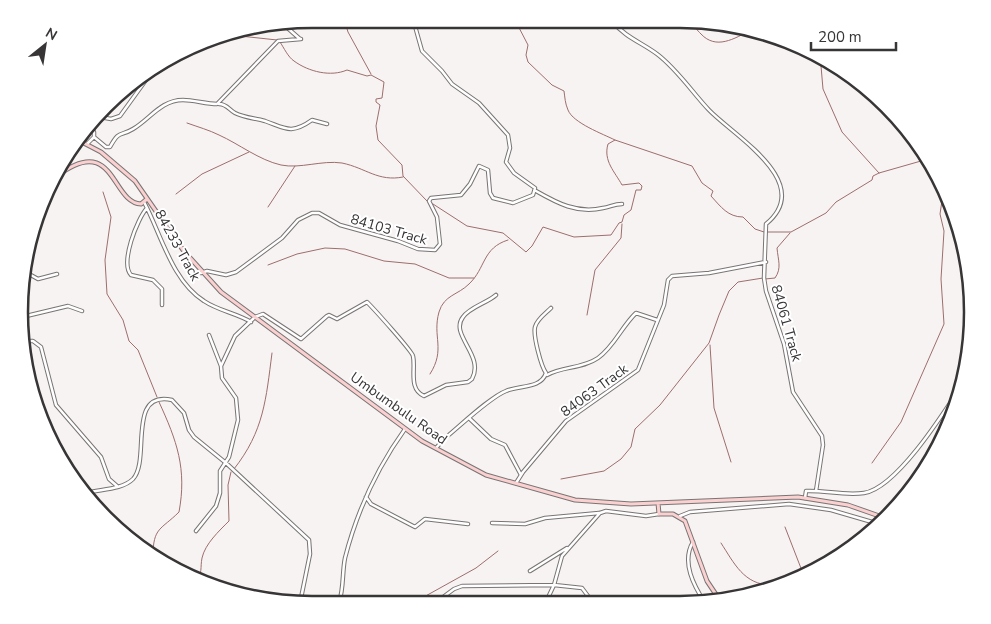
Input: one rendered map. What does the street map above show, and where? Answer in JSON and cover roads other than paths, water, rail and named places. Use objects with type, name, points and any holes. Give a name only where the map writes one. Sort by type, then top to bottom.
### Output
[{"type":"main road","name":"Umbumbulu Road","points":[[84,142],[119,166],[135,181],[201,273],[221,292],[405,429],[435,449],[486,474],[516,485],[575,500],[631,504],[701,502],[769,497],[807,498],[848,505],[878,515]]},
{"type":"main road","points":[[66,170],[79,162],[94,163],[113,177],[134,203],[138,205],[147,199]]},
{"type":"main road","points":[[658,503],[659,514],[673,514],[680,516],[685,521],[694,541],[707,581],[716,594]]},
{"type":"street","points":[[416,28],[422,51],[452,84],[479,102],[508,135],[510,148],[506,162],[509,167],[533,185],[536,191],[555,204],[580,209],[603,208],[622,204]]},
{"type":"street","name":"84061 Track","points":[[618,28],[624,34],[666,62],[710,111],[753,147],[770,166],[781,188],[782,199],[776,214],[766,224],[764,278],[766,291],[785,351],[793,392],[822,436],[823,445],[816,491]]},
{"type":"street","points":[[217,104],[278,41],[300,39],[288,29]]},
{"type":"street","points":[[104,118],[111,119],[120,116],[145,82]]},
{"type":"street","points":[[92,132],[94,137],[110,147],[122,132],[133,129],[149,115],[177,100],[225,104],[237,114],[265,121],[280,128],[302,127],[312,120],[328,124]]},
{"type":"street","points":[[88,144],[94,137]]},
{"type":"street","name":"84103 Track","points":[[201,273],[207,271],[226,275],[236,272],[282,238],[298,220],[312,213],[319,212],[340,225],[398,241],[418,249],[435,250],[440,244],[440,230],[437,217],[429,201],[431,198],[461,195],[470,184],[479,166],[488,170],[490,193],[497,200],[519,202],[530,198],[536,191]]},
{"type":"street","name":"84233 Track","points":[[144,202],[166,248],[188,287],[203,301],[250,322]]},
{"type":"street","points":[[147,208],[134,229],[127,268],[130,275],[157,282],[162,289],[162,305]]},
{"type":"street","name":"84063 Track","points":[[516,485],[521,475],[566,421],[638,370],[664,305],[668,280],[672,276],[709,273],[766,262]]},
{"type":"street","points":[[30,275],[38,279],[57,274]]},
{"type":"street","points":[[221,366],[235,336],[255,317],[263,314],[301,339],[327,316],[329,315],[337,319],[367,302],[412,353],[415,383],[420,394],[426,395],[446,385],[468,382],[473,377],[474,362],[472,352],[460,333],[460,322],[466,314],[496,294]]},
{"type":"street","points":[[28,316],[68,306],[82,311]]},
{"type":"street","points":[[546,376],[540,364],[535,330],[539,320],[551,308]]},
{"type":"street","points":[[435,449],[444,439],[502,392],[537,385],[546,376],[559,370],[580,367],[597,359],[636,313],[657,320]]},
{"type":"street","points":[[196,531],[216,506],[220,493],[220,471],[226,463],[235,435],[238,410],[234,393],[221,376],[221,366],[209,334]]},
{"type":"street","points":[[29,341],[41,347],[56,405],[101,457],[109,479],[118,487]]},
{"type":"street","points":[[92,492],[118,487],[130,481],[138,470],[144,413],[154,403],[164,399],[175,403],[184,413],[191,433],[308,540],[310,554],[301,596]]},
{"type":"street","points":[[808,505],[806,491],[866,493],[882,485],[912,454],[949,401]]},
{"type":"street","points":[[470,419],[491,439],[504,445],[521,475]]},
{"type":"street","points":[[341,596],[346,557],[366,497],[377,472],[405,429]]},
{"type":"street","points":[[366,497],[371,504],[415,527],[425,518],[468,524]]},
{"type":"street","points":[[680,516],[690,512],[789,504],[808,505],[871,522]]},
{"type":"street","points":[[492,523],[525,524],[545,518],[606,511],[646,516],[659,514]]},
{"type":"street","points":[[549,596],[562,556],[600,513]]},
{"type":"street","points":[[694,541],[689,560],[690,573],[694,586],[700,596]]},
{"type":"street","points":[[530,571],[571,546]]},
{"type":"street","points":[[445,596],[462,586],[554,584],[582,588],[588,596]]},
{"type":"waterway","points":[[347,28],[371,74]]},
{"type":"waterway","points":[[519,28],[528,45],[526,55],[528,62],[552,85],[564,91],[566,105],[571,115],[589,128],[615,140]]},
{"type":"waterway","points":[[696,28],[707,39],[719,42],[742,35]]},
{"type":"waterway","points":[[242,36],[277,40]]},
{"type":"waterway","points":[[280,42],[292,59],[313,71],[334,73],[347,70],[367,76],[371,75],[384,82],[382,98],[376,99],[376,102],[380,105],[376,126],[378,140],[402,165],[403,176],[427,201]]},
{"type":"waterway","points":[[821,66],[823,89],[842,132],[879,173]]},
{"type":"waterway","points":[[187,123],[215,133],[273,163],[296,166],[334,162],[350,165],[386,178],[403,177]]},
{"type":"waterway","points":[[433,204],[467,226],[503,233],[526,252],[532,246],[543,227],[574,237],[611,235],[619,223],[622,222],[624,215],[631,210],[636,190],[641,190],[642,186],[639,183],[622,185],[613,171],[608,161],[607,150],[608,144],[615,140],[692,166],[702,183],[713,191],[711,196],[722,207],[733,215],[743,217],[755,229],[764,232]]},
{"type":"waterway","points":[[176,194],[202,174],[249,152]]},
{"type":"waterway","points":[[767,232],[791,232],[826,213],[836,202],[872,180],[873,176],[920,161]]},
{"type":"waterway","points":[[268,207],[295,166]]},
{"type":"waterway","points":[[103,192],[111,217],[105,260],[107,294],[123,320],[129,341],[138,350],[157,397]]},
{"type":"waterway","points":[[872,463],[901,422],[944,324],[941,279],[944,231],[940,214],[942,202]]},
{"type":"waterway","points":[[587,315],[595,270],[621,238],[622,224]]},
{"type":"waterway","points":[[765,279],[775,278],[779,264],[777,248],[790,233]]},
{"type":"waterway","points":[[430,374],[437,357],[437,321],[441,306],[469,284],[479,272],[493,248],[508,240]]},
{"type":"waterway","points":[[268,265],[297,254],[325,248],[345,249],[384,261],[415,264],[449,278],[474,278]]},
{"type":"waterway","points":[[561,479],[604,471],[621,459],[631,447],[635,429],[660,405],[709,343],[729,291],[738,282],[763,278]]},
{"type":"waterway","points":[[710,345],[714,408],[731,462]]},
{"type":"waterway","points":[[234,469],[244,455],[258,428],[268,385],[272,353]]},
{"type":"waterway","points":[[153,548],[156,534],[179,512],[182,482],[179,456],[171,430],[159,402]]},
{"type":"waterway","points":[[200,573],[202,558],[206,548],[229,521],[228,485],[231,472]]},
{"type":"waterway","points":[[785,527],[801,569]]},
{"type":"waterway","points":[[721,543],[741,572],[762,584]]},
{"type":"waterway","points":[[426,596],[476,568],[498,551]]}]
